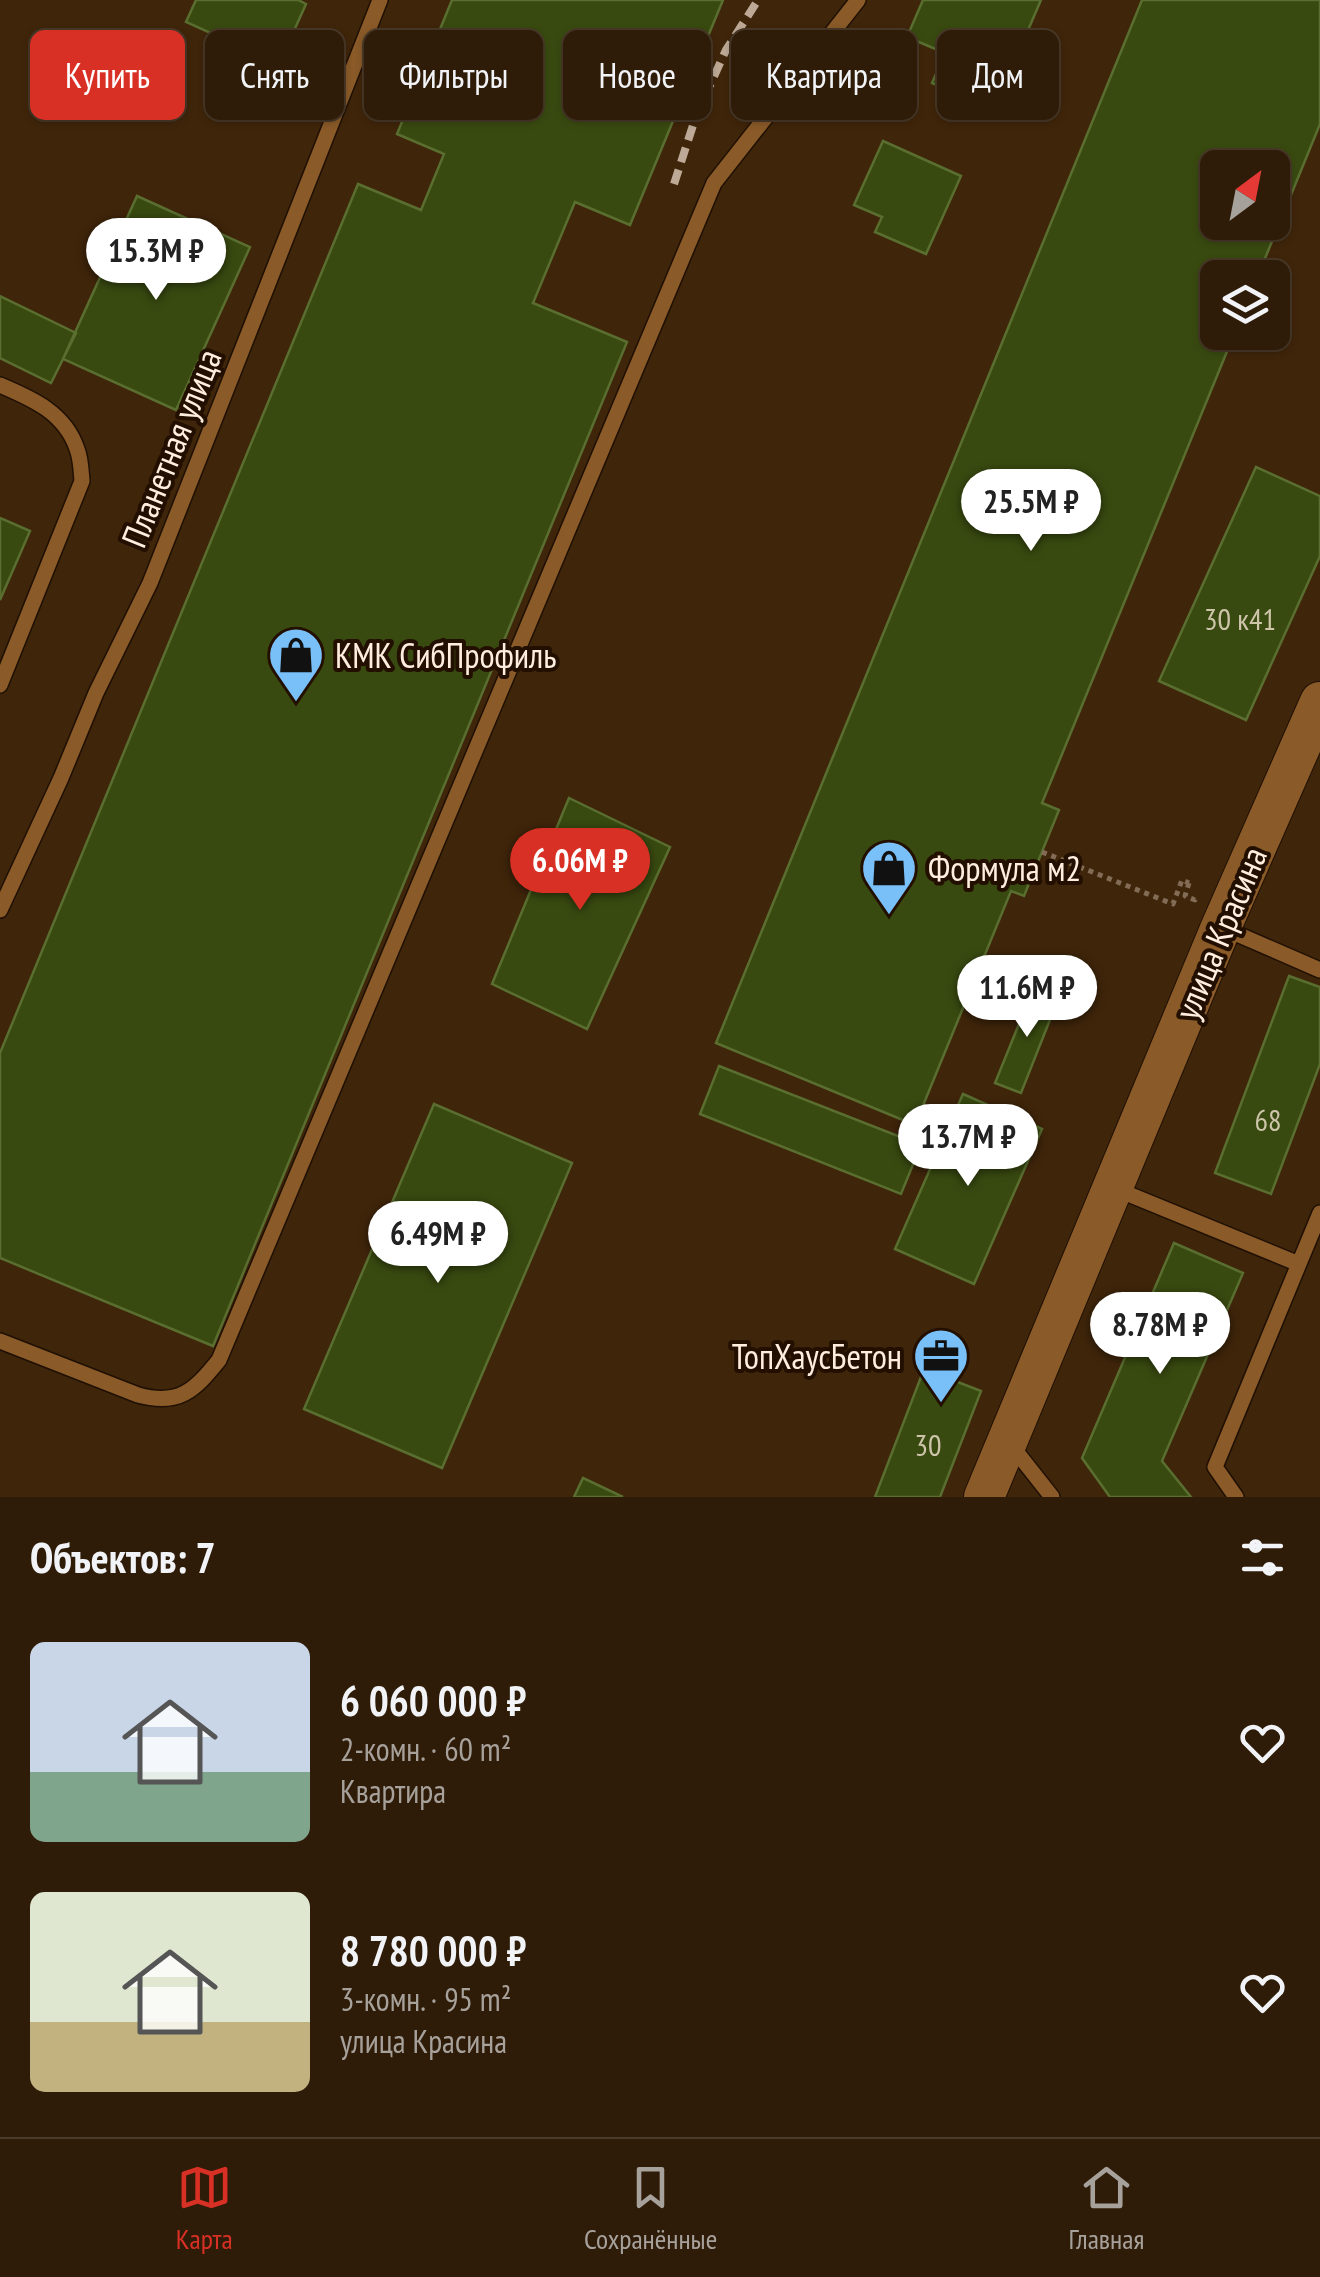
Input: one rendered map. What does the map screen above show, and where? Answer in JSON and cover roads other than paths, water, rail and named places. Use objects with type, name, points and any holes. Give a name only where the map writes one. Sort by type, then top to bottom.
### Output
[{"type":"street","name":"улица Красина","points":[[984,1497],[1112,1187],[1208,913],[1320,702]]},
{"type":"lane","name":"Планетная улица","points":[[0,910],[96,693],[150,583],[380,0]]},
{"type":"lane","points":[[0,1340],[158,1400],[179,1398],[200,1383],[218,1360],[714,183],[858,0]]},
{"type":"lane","points":[[0,385],[36,401],[61,419],[78,449],[82,481],[0,685]]},
{"type":"lane","points":[[1208,913],[1320,970]]},
{"type":"lane","points":[[1112,1187],[1299,1264]]},
{"type":"lane","points":[[1235,1497],[1216,1467],[1320,1213]]},
{"type":"lane","points":[[1006,1439],[1052,1497]]},
{"type":"railway","points":[[674,184],[696,116],[726,50],[758,0]]},
{"type":"place","name":"КМК СибПрофиль","points":[[296,704]]},
{"type":"place","name":"Формула м2","points":[[889,917]]},
{"type":"place","name":"ТопХаусБетон","points":[[941,1405]]}]
